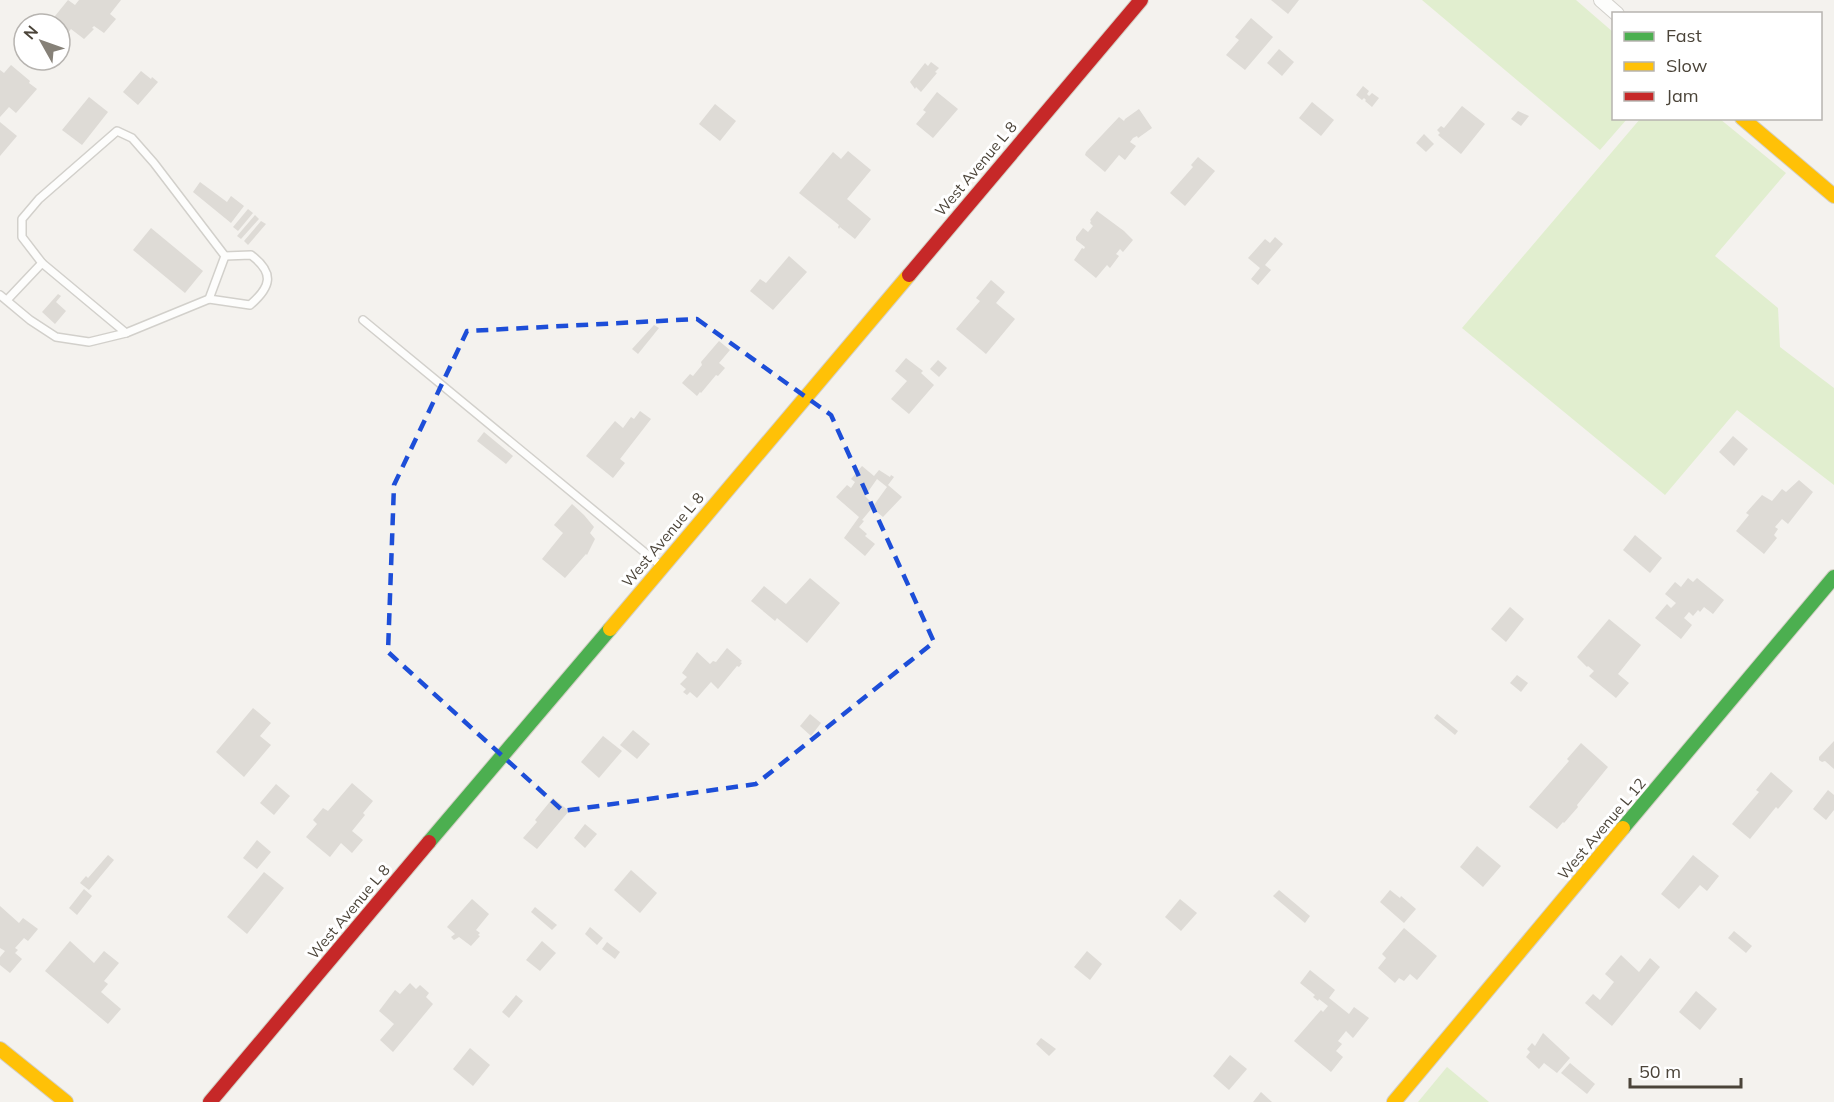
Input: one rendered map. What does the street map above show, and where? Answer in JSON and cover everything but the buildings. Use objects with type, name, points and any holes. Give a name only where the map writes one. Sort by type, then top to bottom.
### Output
[{"type":"street","name":"West Avenue L 8","points":[[210,1102],[1141,0]]},
{"type":"street","points":[[1601,0],[1615,12]]},
{"type":"street","points":[[1744,120],[1834,196]]},
{"type":"street","name":"West Avenue L 12","points":[[1394,1102],[1834,577]]},
{"type":"street","points":[[0,1049],[66,1102]]},
{"type":"lane","points":[[126,333],[42,263],[22,237],[22,219],[39,199],[117,131],[132,138],[154,163],[225,256]]},
{"type":"lane","points":[[0,295],[30,320],[56,337],[89,342],[126,333],[209,299],[250,305],[261,296],[267,285],[268,274],[261,262],[251,255],[225,256]]},
{"type":"lane","points":[[209,299],[225,256]]},
{"type":"lane","points":[[7,300],[42,263]]},
{"type":"lane","points":[[363,320],[662,566]]},
{"type":"highlighted area","points":[[697,319],[831,415],[934,642],[756,784],[563,811],[388,652],[394,485],[467,331]]},
{"type":"green space","points":[[1422,0],[1576,0],[1612,31],[1612,120],[1626,120],[1600,150]]},
{"type":"green space","points":[[1639,120],[1721,120],[1786,173],[1715,256],[1778,308],[1780,347],[1834,388],[1834,485],[1737,410],[1665,495],[1462,328]]},
{"type":"green space","points":[[1447,1067],[1489,1102],[1418,1102]]},
{"type":"traffic: fast","points":[[1623,828],[1834,577]]},
{"type":"traffic: fast","points":[[429,842],[610,629]]},
{"type":"traffic: slow","points":[[1744,120],[1834,196]]},
{"type":"traffic: slow","points":[[610,629],[909,275]]},
{"type":"traffic: slow","points":[[1394,1102],[1623,828]]},
{"type":"traffic: slow","points":[[0,1049],[66,1102]]},
{"type":"traffic: jam","points":[[909,275],[1141,0]]},
{"type":"traffic: jam","points":[[210,1102],[429,842]]}]
